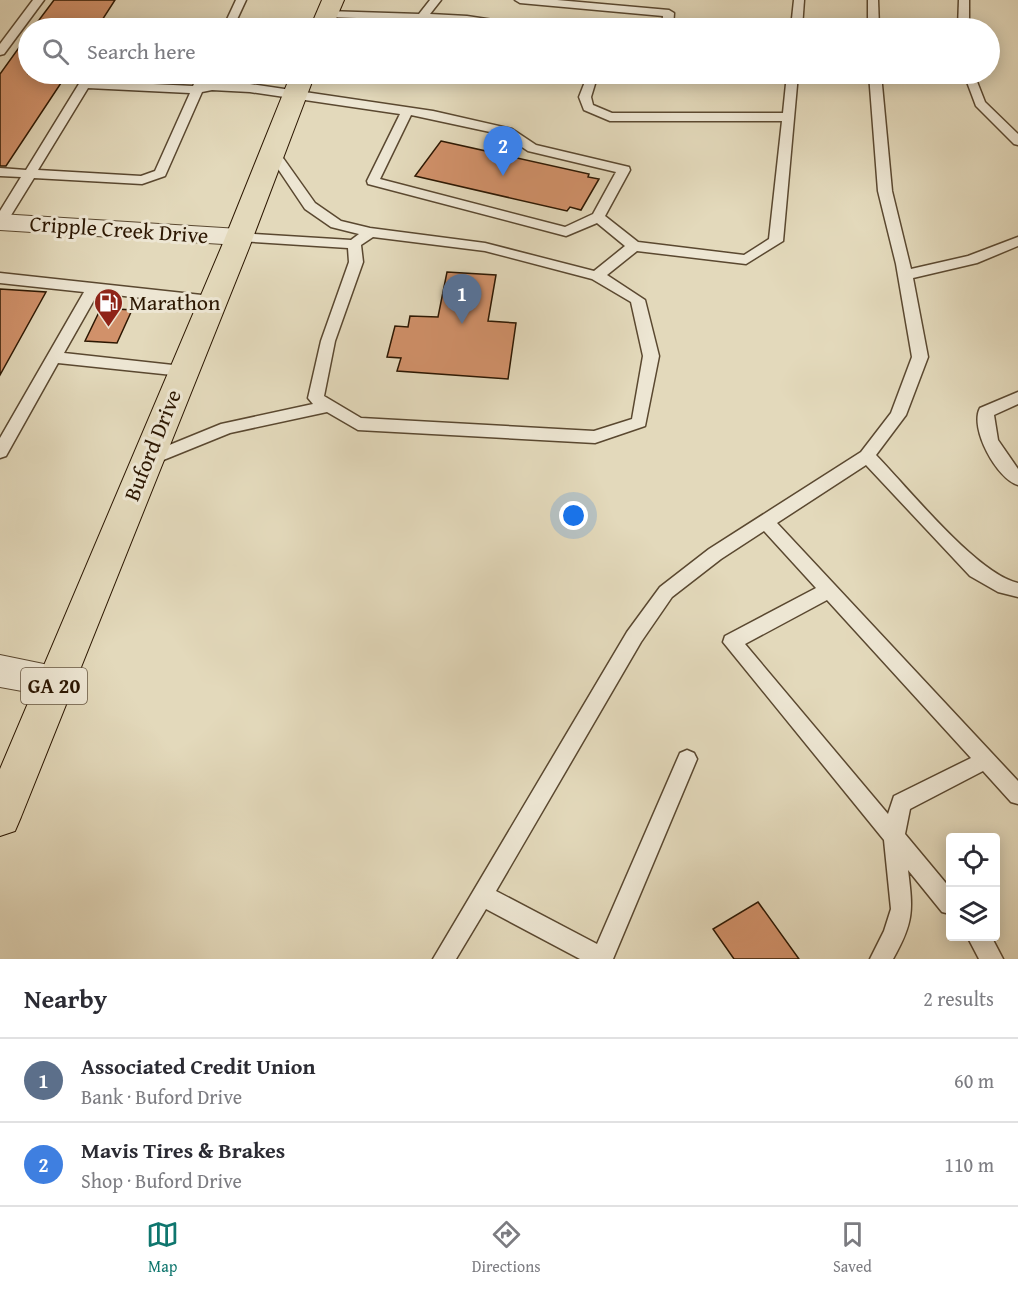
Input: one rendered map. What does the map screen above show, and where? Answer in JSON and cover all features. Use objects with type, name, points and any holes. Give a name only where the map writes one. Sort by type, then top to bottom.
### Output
[{"type":"highway","name":"Buford Drive","points":[[0,816],[239,237],[299,84]]},
{"type":"street","name":"Cripple Creek Drive","points":[[0,222],[239,237]]},
{"type":"street","points":[[0,670],[55,681]]},
{"type":"lane","points":[[26,18],[39,0]]},
{"type":"lane","points":[[233,18],[241,0]]},
{"type":"lane","points":[[424,18],[436,0]]},
{"type":"lane","points":[[520,0],[625,4],[669,14],[668,18]]},
{"type":"lane","points":[[798,18],[799,0]]},
{"type":"lane","points":[[873,0],[874,18]]},
{"type":"lane","points":[[964,0],[964,18]]},
{"type":"lane","points":[[327,14],[369,18]]},
{"type":"lane","points":[[0,52],[18,28]]},
{"type":"lane","points":[[0,222],[28,173],[85,84]]},
{"type":"lane","points":[[137,84],[195,90],[206,97],[247,99],[299,84],[407,111],[508,132],[532,148],[624,170],[598,217],[566,232],[373,181],[407,111]]},
{"type":"lane","points":[[0,172],[142,180],[160,173],[198,84]]},
{"type":"lane","points":[[590,84],[585,97],[588,107],[610,117],[789,117]]},
{"type":"lane","points":[[598,217],[634,246],[746,260],[776,241],[792,84]]},
{"type":"lane","points":[[444,959],[634,637],[666,592],[715,554],[867,456],[898,415],[920,357],[905,275],[885,191],[876,84]]},
{"type":"lane","points":[[973,84],[980,103],[1018,141]]},
{"type":"lane","points":[[272,151],[310,206],[336,224],[370,232],[485,247],[597,276],[638,300],[651,356],[639,423],[595,437],[358,424],[316,398],[328,341],[356,262],[354,244]]},
{"type":"lane","points":[[239,237],[354,244],[370,232]]},
{"type":"lane","points":[[905,275],[972,260],[1018,241]]},
{"type":"lane","points":[[597,276],[634,246]]},
{"type":"lane","points":[[0,278],[211,301]]},
{"type":"lane","points":[[0,452],[93,289]]},
{"type":"lane","points":[[54,357],[182,371]]},
{"type":"lane","points":[[1018,398],[986,412],[985,419],[989,440],[1004,465],[1018,479]]},
{"type":"lane","points":[[145,462],[227,428],[329,406]]},
{"type":"lane","points":[[867,456],[976,572],[1004,587],[1018,590]]},
{"type":"lane","points":[[766,522],[1018,795]]},
{"type":"lane","points":[[829,590],[732,642],[946,898]]},
{"type":"lane","points":[[482,895],[602,959],[687,759]]},
{"type":"lane","points":[[881,959],[894,936],[902,909],[894,838],[901,803],[986,760]]},
{"type":"lane","points":[[981,941],[992,959]]},
{"type":"building","points":[[54,0],[115,0],[103,18],[40,18]]},
{"type":"building","points":[[18,49],[18,84],[60,84],[6,166],[0,166],[0,74]]},
{"type":"building","points":[[441,141],[589,174],[588,177],[599,179],[581,210],[570,207],[567,211],[415,176]]},
{"type":"building","points":[[447,272],[496,275],[488,321],[516,323],[508,379],[397,371],[401,358],[387,357],[395,326],[408,327],[410,316],[438,317]]},
{"type":"building","points":[[0,289],[46,292],[0,375]]},
{"type":"building","points":[[101,308],[132,310],[117,343],[85,341]]},
{"type":"building","points":[[758,902],[799,959],[734,959],[713,929]]},
{"type":"place","name":"Mavis Tires & Brakes","points":[[503,176]]},
{"type":"place","name":"Associated Credit Union","points":[[462,324]]},
{"type":"place","name":"Marathon","points":[[108,328]]}]
